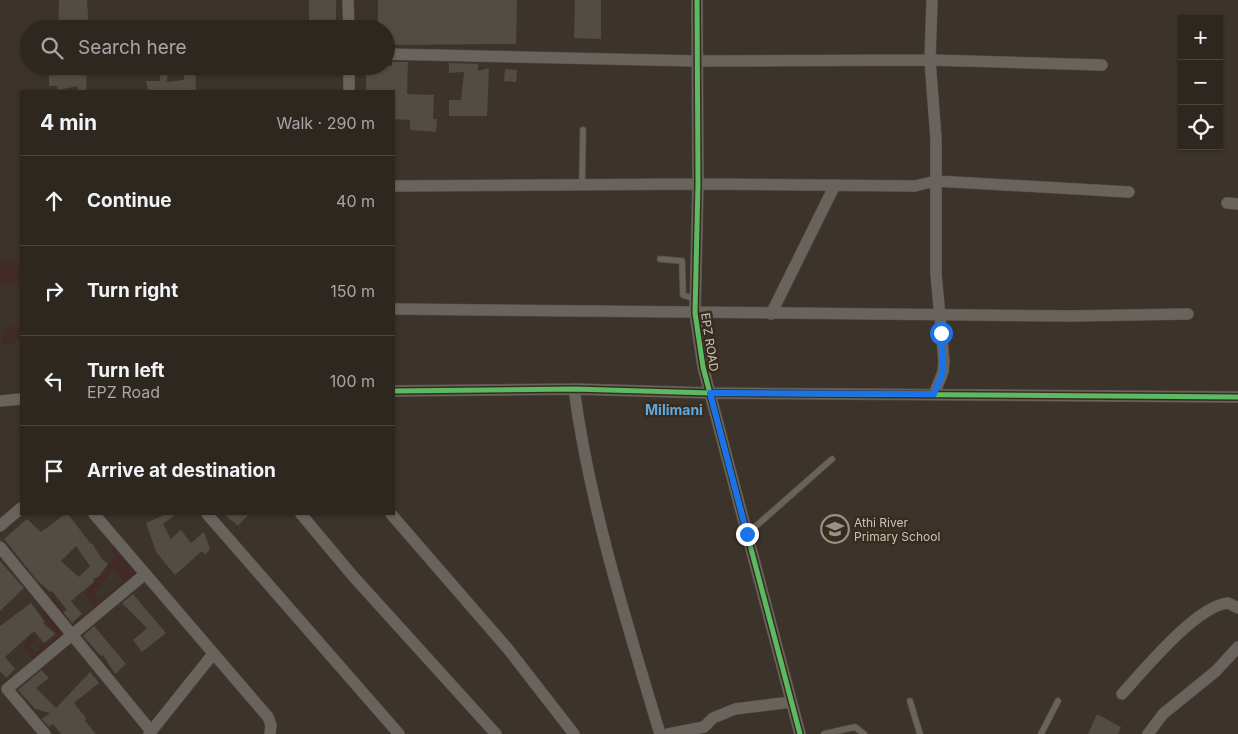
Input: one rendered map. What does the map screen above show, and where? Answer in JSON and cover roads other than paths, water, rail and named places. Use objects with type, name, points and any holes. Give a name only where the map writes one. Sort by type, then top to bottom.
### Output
[{"type":"street","points":[[348,0],[349,20]]},
{"type":"street","name":"EPZ ROAD","points":[[697,0],[698,184],[695,313],[703,367],[800,734]]},
{"type":"street","points":[[932,0],[930,60],[936,139],[936,274],[938,315],[944,361],[943,372],[934,394]]},
{"type":"street","points":[[395,54],[696,61],[930,60],[1102,65]]},
{"type":"street","points":[[349,75],[349,90]]},
{"type":"street","points":[[395,186],[698,184],[915,186],[936,181],[1129,192]]},
{"type":"street","points":[[771,314],[835,185]]},
{"type":"street","points":[[395,309],[1071,316],[1188,314]]},
{"type":"street","points":[[574,389],[583,452],[610,568],[660,734]]},
{"type":"street","points":[[395,390],[574,389],[710,393],[1238,396]]},
{"type":"street","points":[[0,401],[20,403]]},
{"type":"street","points":[[0,526],[20,509]]},
{"type":"street","points":[[95,515],[268,717],[271,725],[270,734]]},
{"type":"street","points":[[208,515],[399,734]]},
{"type":"street","points":[[302,515],[352,575],[496,734]]},
{"type":"street","points":[[392,515],[508,649],[574,734]]},
{"type":"street","points":[[0,548],[150,733],[213,654]]},
{"type":"street","points":[[45,734],[3,685],[72,635],[145,574]]},
{"type":"street","points":[[1122,694],[1174,639],[1213,606],[1228,602],[1238,608]]},
{"type":"street","points":[[1148,734],[1163,714],[1216,671],[1238,647]]},
{"type":"street","points":[[668,734],[704,727],[713,718],[735,709],[791,702]]},
{"type":"lane","points":[[582,185],[583,130]]},
{"type":"lane","points":[[660,259],[682,261],[683,295],[695,299]]},
{"type":"lane","points":[[747,534],[832,459]]},
{"type":"lane","points":[[910,701],[920,734]]},
{"type":"lane","points":[[1041,734],[1058,701]]},
{"type":"lane","points":[[824,734],[855,727],[864,734]]},
{"type":"place","name":"Athi River Primary School","points":[[835,529]]},
{"type":"district","name":"Milimani","points":[[674,409]]}]
